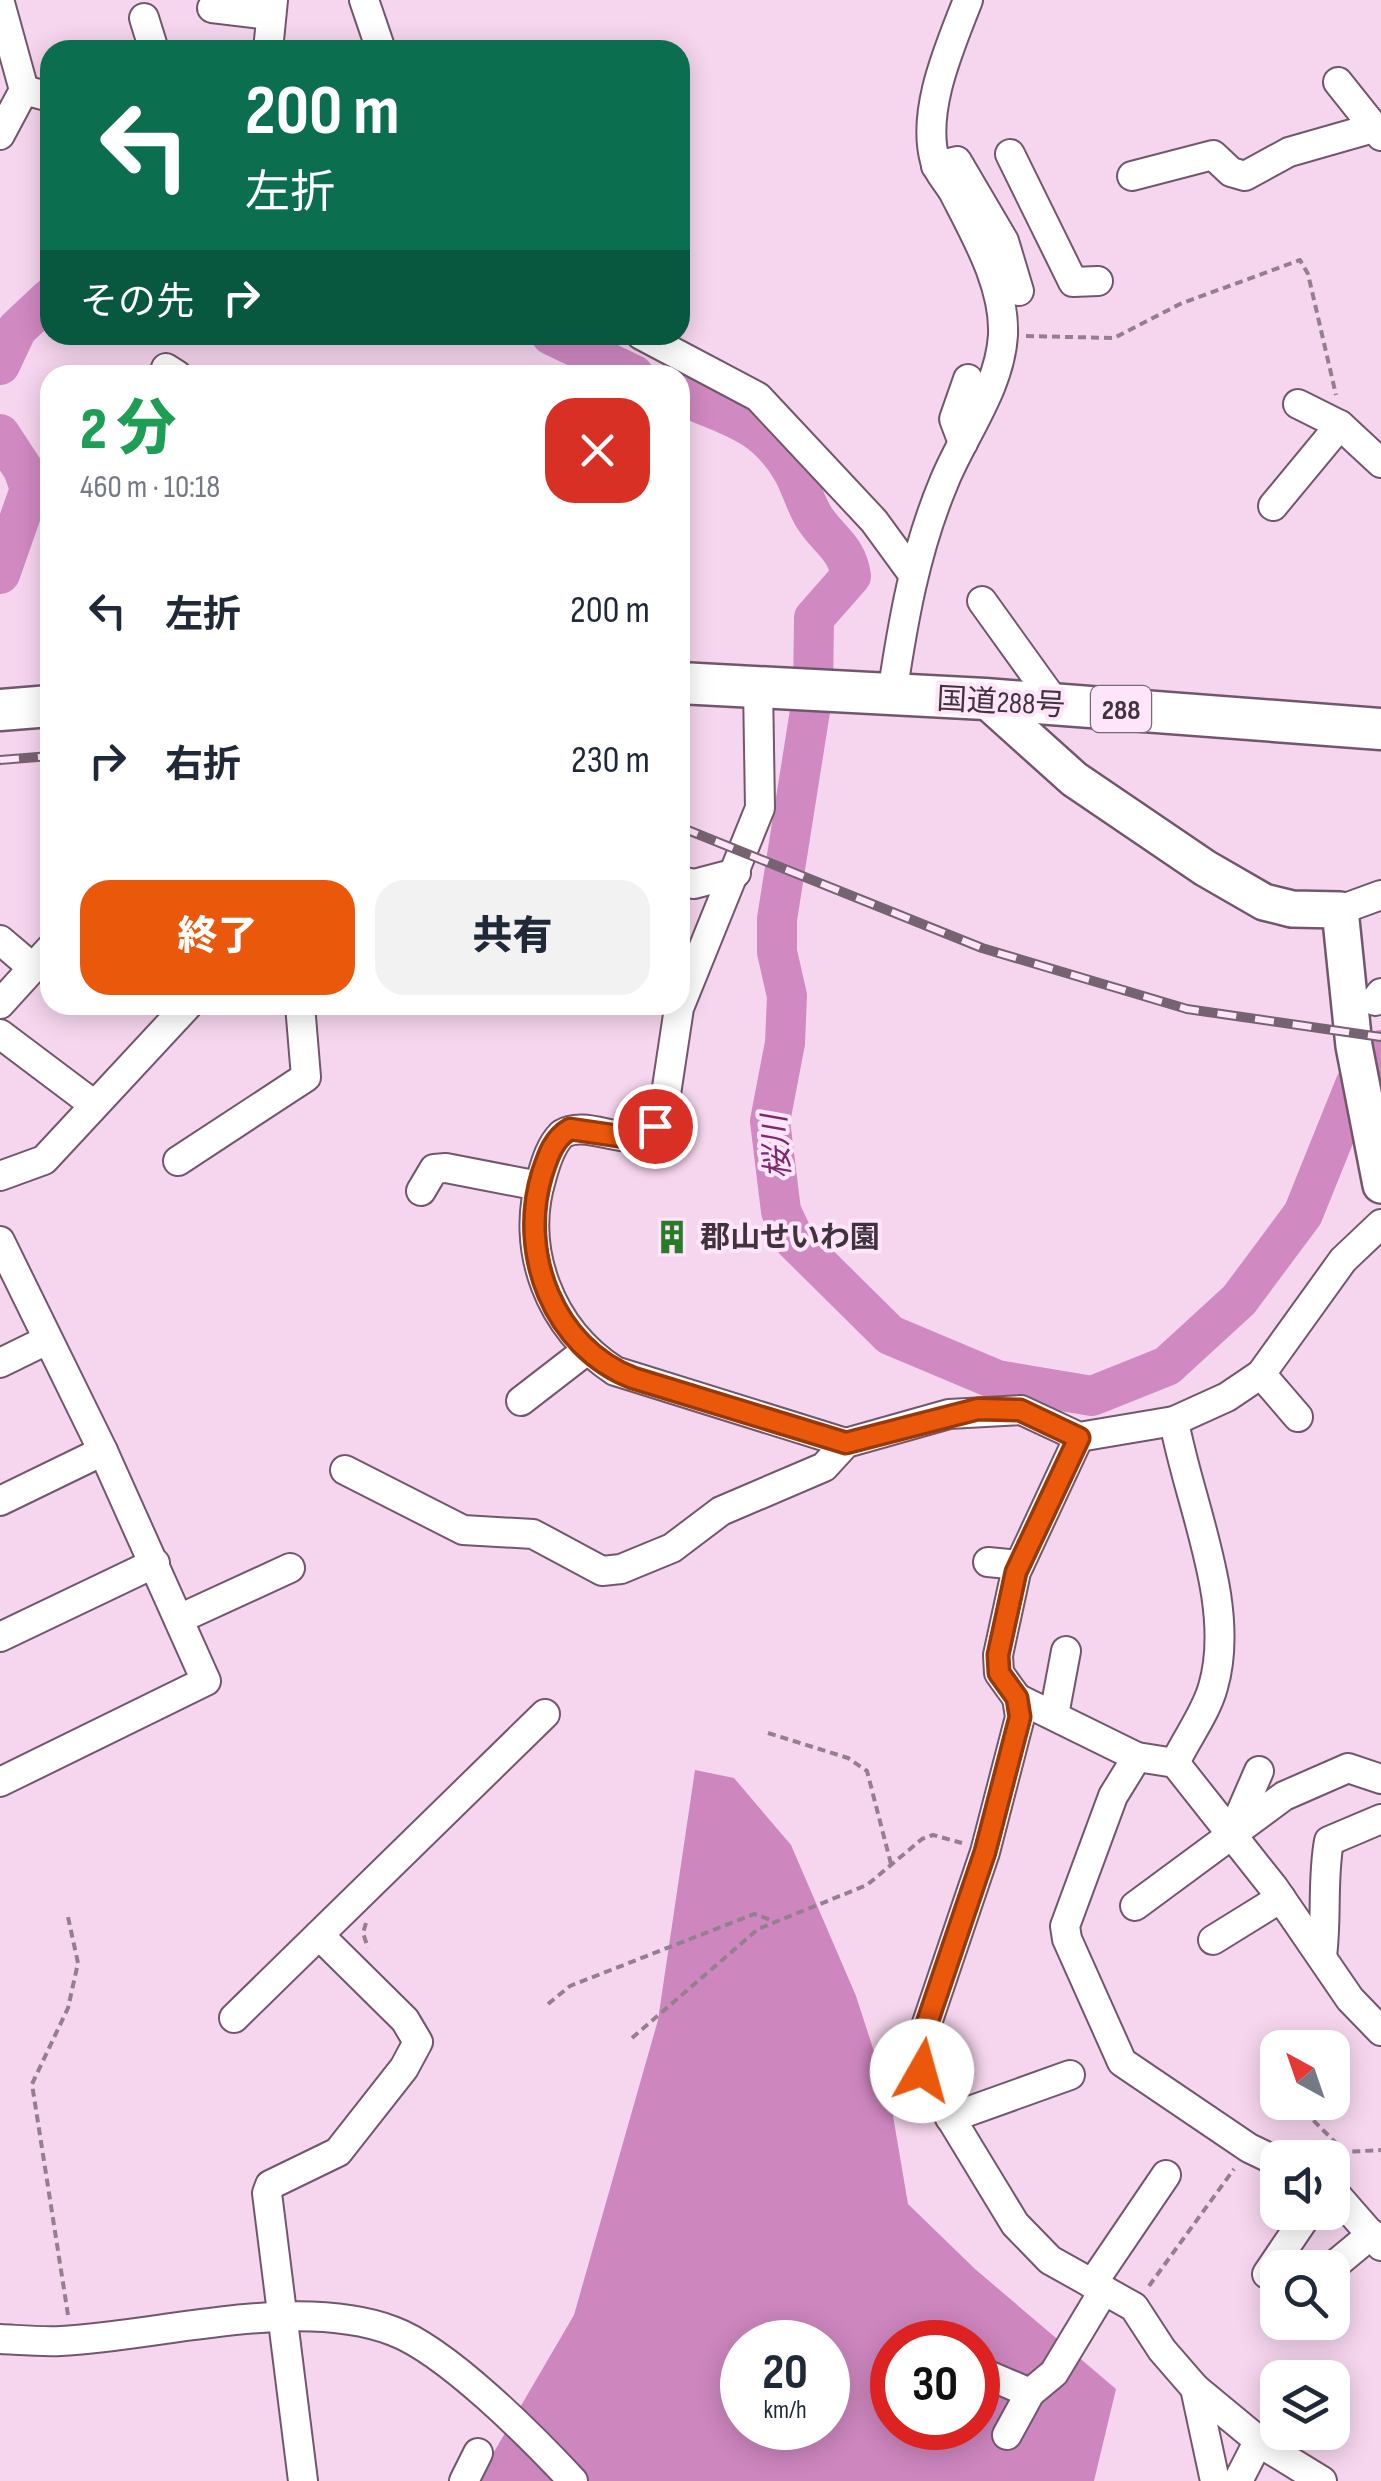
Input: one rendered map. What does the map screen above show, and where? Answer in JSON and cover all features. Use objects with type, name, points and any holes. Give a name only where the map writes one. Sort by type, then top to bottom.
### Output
[{"type":"highway","name":"国道288号","points":[[690,683],[985,699],[1381,729]]},
{"type":"highway","points":[[0,710],[40,707]]},
{"type":"main road","points":[[985,699],[1074,779],[1205,868],[1264,902],[1292,908],[1340,910],[1354,1046],[1381,1185]]},
{"type":"street","points":[[364,0],[378,40]]},
{"type":"street","points":[[876,694],[945,479],[993,379],[1003,336],[992,274],[952,189],[936,166],[934,108],[968,0]]},
{"type":"street","points":[[0,4],[37,94],[0,135]]},
{"type":"street","points":[[212,8],[271,8],[269,40]]},
{"type":"street","points":[[144,18],[151,40]]},
{"type":"street","points":[[1132,176],[1204,155],[1215,157],[1238,176],[1245,176],[1289,152],[1377,132],[1338,82]]},
{"type":"street","points":[[1010,154],[1073,282],[1098,281]]},
{"type":"street","points":[[936,166],[957,161],[1004,240],[1019,290]]},
{"type":"street","points":[[1004,240],[1048,230]]},
{"type":"street","points":[[660,345],[758,397],[874,522],[912,573]]},
{"type":"street","points":[[963,443],[954,419],[968,379]]},
{"type":"street","points":[[1298,404],[1340,425],[1381,463]]},
{"type":"street","points":[[1273,506],[1340,425]]},
{"type":"street","points":[[982,601],[1056,704]]},
{"type":"street","points":[[690,982],[760,808],[760,686]]},
{"type":"street","points":[[690,885],[736,873]]},
{"type":"street","points":[[1340,910],[1381,895]]},
{"type":"street","points":[[0,940],[40,958]]},
{"type":"street","points":[[0,1004],[40,959]]},
{"type":"street","points":[[0,1176],[44,1160],[178,1015]]},
{"type":"street","points":[[178,1161],[306,1077],[301,1015]]},
{"type":"street","points":[[678,1015],[660,1120],[648,1132],[632,1138],[570,1129],[556,1140],[539,1186],[532,1224],[536,1264],[547,1290],[587,1350],[633,1378],[846,1443],[978,1409],[1020,1410],[1079,1438],[1174,1422],[1227,1397],[1262,1374],[1343,1260],[1381,1224]]},
{"type":"street","points":[[0,1034],[92,1104]]},
{"type":"street","points":[[421,1191],[434,1169],[539,1186]]},
{"type":"street","points":[[0,1241],[104,1451],[206,1681],[0,1782]]},
{"type":"street","points":[[0,1363],[47,1340]]},
{"type":"street","points":[[521,1401],[587,1350]]},
{"type":"street","points":[[1262,1374],[1298,1417]]},
{"type":"street","points":[[1174,1422],[1186,1484],[1222,1616],[1212,1691],[1175,1763]]},
{"type":"street","points":[[1079,1438],[1019,1565],[998,1655],[999,1673],[1017,1698],[1020,1717],[985,1852],[920,2052],[922,2071],[1015,2224],[1050,2260],[1134,2306],[1162,2350],[1196,2388],[1259,2440],[1322,2481]]},
{"type":"street","points":[[345,1470],[463,1530],[533,1534],[602,1571],[651,1560],[721,1511],[824,1467],[846,1443]]},
{"type":"street","points":[[0,1500],[104,1451]]},
{"type":"street","points":[[988,1562],[1019,1565]]},
{"type":"street","points":[[0,1637],[154,1564]]},
{"type":"street","points":[[179,1619],[290,1568]]},
{"type":"street","points":[[1054,1715],[1066,1651]]},
{"type":"street","points":[[1017,1698],[1138,1757],[1175,1763],[1281,1898],[1350,1999],[1381,2030]]},
{"type":"street","points":[[234,2018],[545,1714]]},
{"type":"street","points":[[1138,1757],[1113,1796],[1065,1926],[1067,1939],[1122,2062],[1260,2153]]},
{"type":"street","points":[[1135,1906],[1284,1796],[1348,1768],[1381,1779]]},
{"type":"street","points":[[1232,1834],[1259,1771]]},
{"type":"street","points":[[1322,1956],[1328,1909],[1324,1869],[1329,1841],[1381,1819]]},
{"type":"street","points":[[1213,1940],[1281,1898]]},
{"type":"street","points":[[303,2481],[270,2185],[338,2152],[404,2068],[418,2042],[405,2020],[319,1935]]},
{"type":"street","points":[[950,2118],[1070,2074]]},
{"type":"street","points":[[1007,2434],[1030,2393],[1054,2373],[1098,2287],[1166,2174]]},
{"type":"street","points":[[1350,2210],[1377,2240],[1350,2256]]},
{"type":"street","points":[[0,2339],[72,2340],[284,2317],[360,2322],[393,2330],[421,2345],[527,2431],[573,2481]]},
{"type":"street","points":[[1000,2380],[1030,2393]]},
{"type":"street","points":[[1196,2388],[1214,2481]]},
{"type":"street","points":[[1238,2481],[1259,2440]]},
{"type":"street","points":[[464,2481],[478,2453]]},
{"type":"path","points":[[1003,336],[1114,338],[1180,304],[1300,260],[1308,274],[1340,425]]},
{"type":"path","points":[[768,1733],[848,1758],[867,1771],[891,1864]]},
{"type":"path","points":[[632,2038],[758,1929],[867,1886],[905,1850],[933,1834],[985,1852]]},
{"type":"path","points":[[370,1912],[363,1933],[370,1952]]},
{"type":"path","points":[[548,2004],[570,1986],[754,1914],[774,1920]]},
{"type":"path","points":[[68,1917],[78,1963],[68,2008],[32,2084],[72,2340]]},
{"type":"path","points":[[1313,2120],[1345,2152],[1381,2150]]},
{"type":"path","points":[[1134,2306],[1249,2148]]},
{"type":"shaded area","points":[[695,1770],[734,1778],[791,1845],[856,1996],[891,2104],[908,2204],[975,2269],[1116,2389],[1094,2481],[477,2481],[574,2315],[658,2020]]},
{"type":"waterway","name":"桜川","points":[[0,365],[17,329],[40,307]]},
{"type":"waterway","name":"桜川","points":[[572,345],[613,365]]},
{"type":"waterway","name":"桜川","points":[[690,399],[743,422],[769,441],[792,470],[812,513],[849,566],[851,576],[814,618],[813,692],[777,919],[777,952],[787,996],[785,1043],[770,1121],[781,1211],[795,1241],[890,1335],[997,1380],[1092,1396],[1167,1366],[1239,1300],[1303,1214],[1355,1085],[1381,1050]]},
{"type":"waterway","name":"桜川","points":[[0,434],[23,469],[30,489],[0,574]]},
{"type":"railway","points":[[0,760],[40,757]]},
{"type":"railway","points":[[690,831],[982,948],[1187,1009],[1381,1037]]},
{"type":"place","name":"郡山せいわ園","points":[[672,1237]]},
{"type":"route","points":[[655,1126],[632,1138],[570,1129],[556,1140],[539,1186],[532,1224],[536,1264],[565,1319],[587,1350],[602,1363],[633,1378],[846,1443],[978,1409],[1020,1410],[1046,1418],[1079,1438],[1056,1491],[1033,1528],[1016,1572],[998,1655],[999,1673],[1017,1698],[1020,1717],[985,1852],[925,2029],[920,2052],[922,2071]]}]
